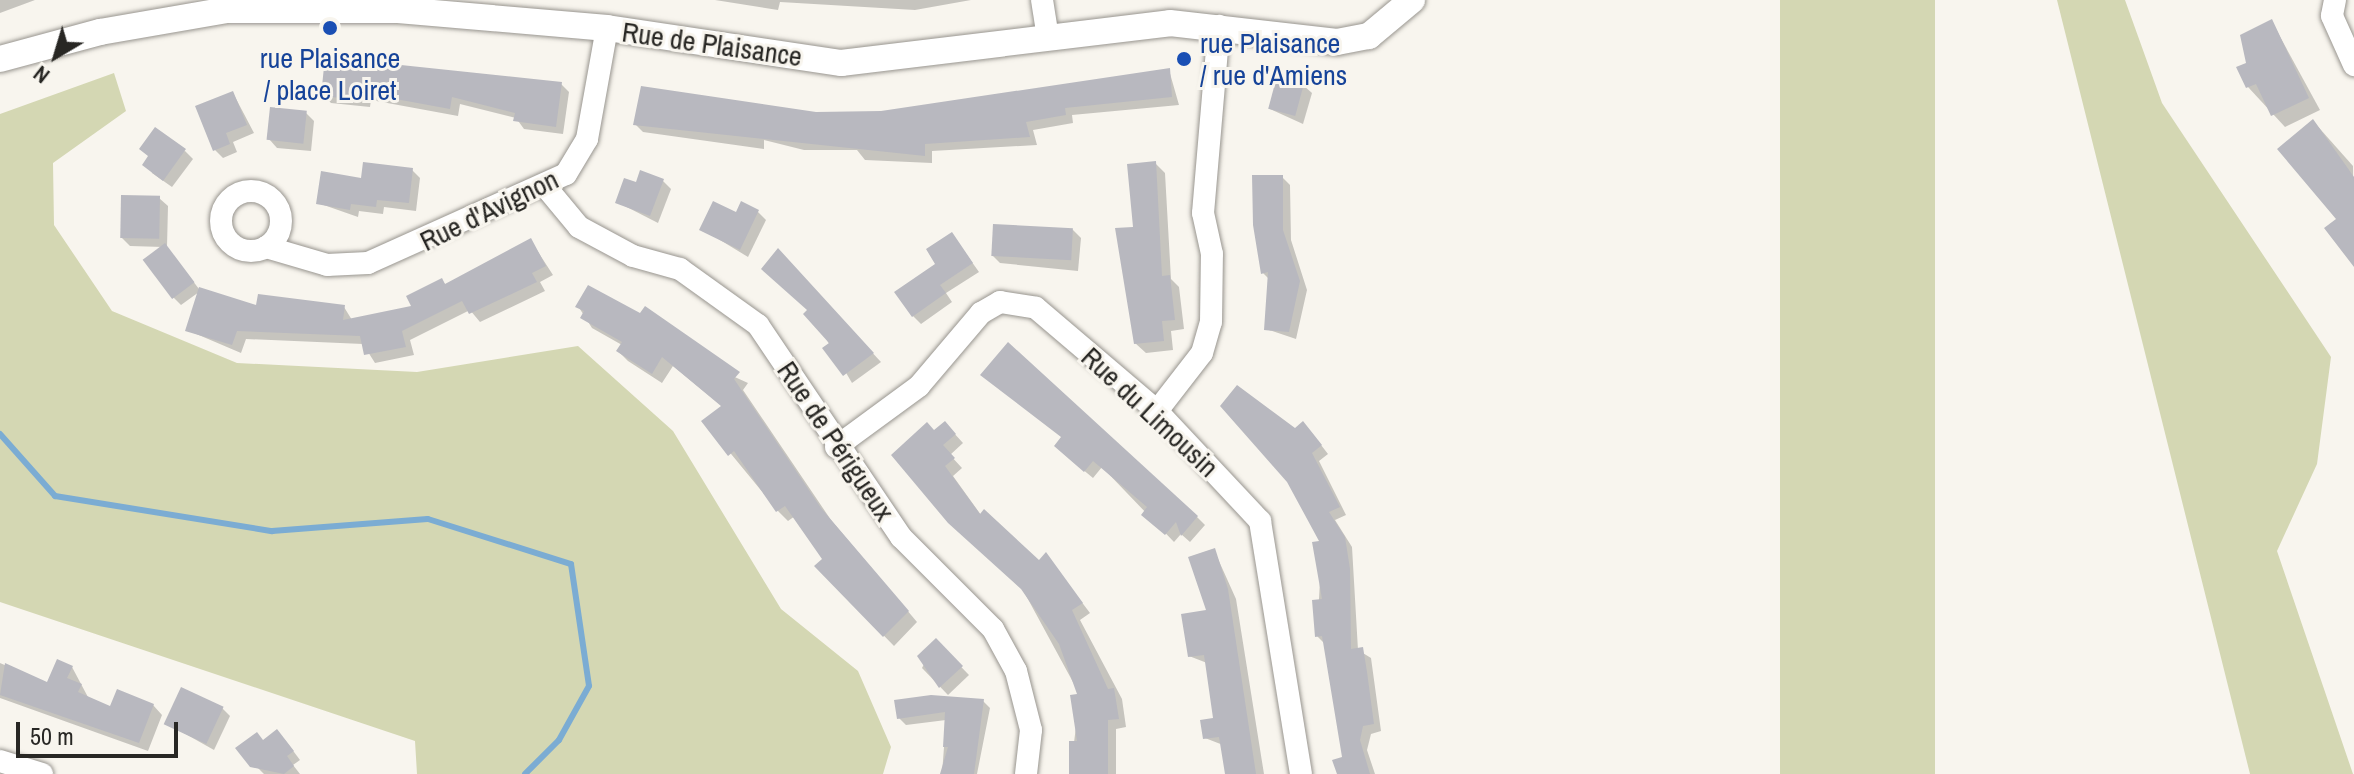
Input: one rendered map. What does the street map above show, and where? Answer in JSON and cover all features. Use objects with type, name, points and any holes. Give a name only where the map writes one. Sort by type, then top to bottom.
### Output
[{"type":"street","points":[[1042,0],[1048,38]]},
{"type":"street","name":"Rue de Plaisance","points":[[0,59],[227,10],[382,6],[607,28],[841,63],[1170,23],[1219,26],[1337,42],[1369,36],[1412,0]]},
{"type":"street","points":[[2335,0],[2332,16],[2354,65]]},
{"type":"street","points":[[1157,411],[1202,353],[1211,322],[1212,254],[1203,213],[1219,26]]},
{"type":"street","name":"Rue d'Avignon","points":[[266,247],[316,263],[368,263],[545,186],[577,162],[587,139],[607,28]]},
{"type":"street","name":"Rue de Périgueux","points":[[545,186],[579,227],[620,251],[680,269],[758,325],[836,447],[901,537],[993,629],[1016,671],[1031,730],[1026,774]]},
{"type":"street","name":"Rue du Limousin","points":[[836,447],[919,386],[981,313],[1000,302],[1036,308],[1157,411],[1260,521],[1301,774]]},
{"type":"street","points":[[0,761],[42,774]]},
{"type":"green space","points":[[1780,0],[1935,0],[1935,774],[1780,774]]},
{"type":"green space","points":[[2057,0],[2125,0],[2162,103],[2331,357],[2317,464],[2277,551],[2353,774],[2250,774]]},
{"type":"green space","points":[[114,73],[126,111],[53,163],[54,225],[112,311],[237,363],[417,372],[578,346],[673,431],[781,609],[858,671],[891,747],[883,774],[417,774],[415,741],[0,602],[0,114]]},
{"type":"building","points":[[2272,19],[2309,98],[2271,116],[2256,84],[2246,88],[2236,67],[2246,63],[2240,35]]},
{"type":"building","points":[[325,57],[562,82],[556,127],[513,121],[515,113],[452,97],[450,109],[363,93],[362,100],[321,96]]},
{"type":"building","points":[[1170,68],[1172,97],[1065,108],[1066,115],[1026,122],[1030,137],[925,144],[925,156],[633,125],[641,86],[816,112],[881,111]]},
{"type":"building","points":[[1277,76],[1304,83],[1295,116],[1268,109]]},
{"type":"building","points":[[233,91],[247,125],[226,133],[230,144],[213,151],[195,106]]},
{"type":"building","points":[[270,107],[307,111],[303,144],[267,140]]},
{"type":"building","points":[[2313,119],[2354,177],[2354,267],[2324,228],[2336,219],[2277,149]]},
{"type":"building","points":[[155,127],[186,149],[163,181],[142,165],[148,156],[139,149]]},
{"type":"building","points":[[1156,161],[1162,276],[1170,275],[1175,320],[1162,321],[1164,341],[1134,344],[1115,228],[1133,227],[1127,164]]},
{"type":"building","points":[[363,162],[413,168],[409,203],[377,200],[376,207],[351,204],[350,210],[316,204],[321,171],[361,178]]},
{"type":"building","points":[[640,170],[664,179],[650,216],[615,203],[624,178],[636,182]]},
{"type":"building","points":[[1252,175],[1283,175],[1283,230],[1300,281],[1289,332],[1264,330],[1268,272],[1261,274],[1253,225]]},
{"type":"building","points":[[121,195],[160,196],[159,239],[120,238]]},
{"type":"building","points":[[713,201],[736,212],[741,201],[759,210],[740,250],[699,230]]},
{"type":"building","points":[[993,224],[1073,228],[1071,260],[991,256]]},
{"type":"building","points":[[952,232],[973,263],[940,285],[946,293],[912,317],[894,292],[935,264],[926,249]]},
{"type":"building","points":[[531,238],[546,266],[532,273],[537,282],[469,314],[462,301],[402,331],[406,347],[364,355],[360,336],[237,331],[232,345],[185,331],[199,287],[256,305],[258,294],[345,305],[343,320],[411,306],[406,296],[442,278],[445,284]]},
{"type":"building","points":[[165,243],[194,282],[172,299],[143,260]]},
{"type":"building","points":[[778,248],[874,353],[843,376],[822,348],[829,343],[803,314],[807,310],[761,269]]},
{"type":"building","points":[[588,285],[640,313],[645,306],[740,372],[734,379],[821,508],[909,611],[883,637],[814,566],[822,559],[785,506],[776,512],[734,451],[728,456],[701,421],[721,406],[662,357],[652,374],[616,351],[622,342],[580,318],[584,311],[575,307]]},
{"type":"building","points":[[1008,342],[1198,516],[1181,536],[1176,522],[1165,535],[1141,515],[1147,507],[1093,461],[1084,472],[1054,446],[1061,437],[980,375]]},
{"type":"building","points":[[1237,385],[1295,428],[1303,421],[1322,445],[1312,453],[1340,507],[1329,512],[1345,537],[1350,569],[1351,649],[1363,647],[1367,672],[1374,724],[1363,726],[1360,740],[1370,774],[1337,774],[1332,760],[1342,757],[1322,636],[1315,637],[1312,600],[1322,599],[1312,542],[1319,541],[1287,482],[1220,406]]},
{"type":"building","points":[[945,421],[956,434],[943,445],[955,458],[945,466],[980,514],[984,509],[1039,560],[1046,552],[1083,603],[1072,610],[1108,689],[1114,688],[1119,719],[1108,720],[1108,774],[1069,774],[1069,741],[1077,741],[1070,695],[1077,694],[1059,644],[1021,589],[948,523],[891,455],[927,422],[934,430]]},
{"type":"building","points":[[1215,548],[1228,589],[1256,774],[1225,774],[1219,737],[1203,739],[1200,720],[1213,718],[1204,655],[1188,657],[1181,614],[1206,610],[1188,557]]},
{"type":"building","points":[[936,638],[963,666],[939,688],[917,656]]},
{"type":"building","points":[[57,659],[73,666],[67,678],[82,684],[78,692],[110,706],[117,689],[154,704],[139,743],[0,695],[5,663],[47,682]]},
{"type":"building","points":[[181,687],[224,707],[206,744],[164,724]]},
{"type":"building","points":[[931,695],[984,699],[974,774],[940,774],[948,747],[943,747],[945,712],[897,719],[894,700]]},
{"type":"building","points":[[277,729],[294,751],[287,756],[294,766],[284,774],[250,767],[235,748],[257,732],[263,740]]},
{"type":"waterway","points":[[0,434],[55,496],[272,531],[428,519],[571,564],[589,686],[559,740],[525,774]]},
{"type":"place","name":"rue Plaisance / place Loiret","points":[[330,28]]},
{"type":"place","name":"rue Plaisance / rue d'Amiens","points":[[1184,59]]}]
